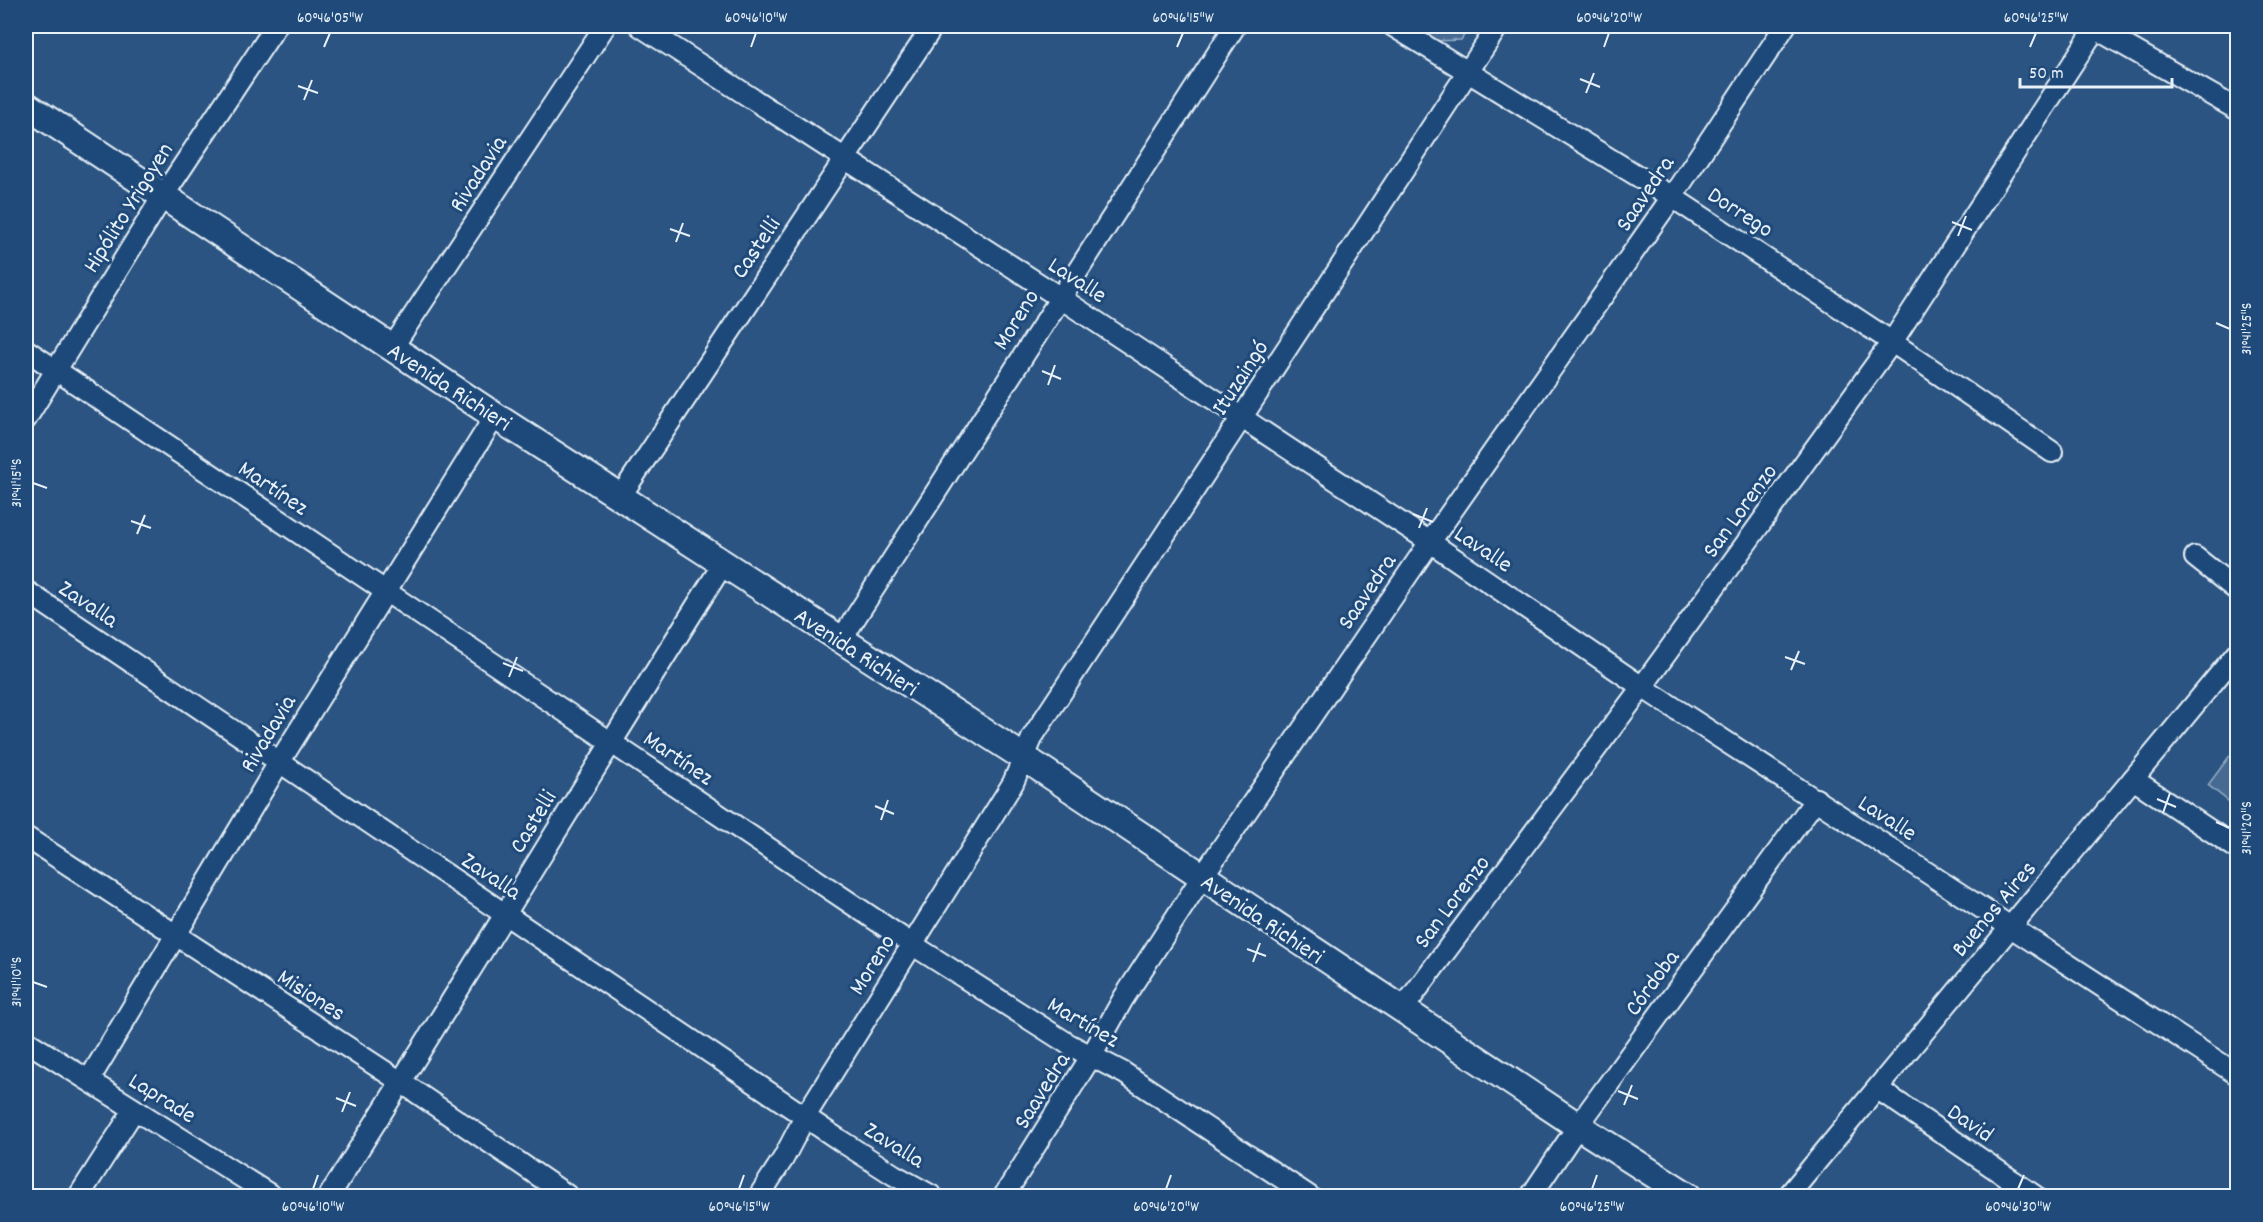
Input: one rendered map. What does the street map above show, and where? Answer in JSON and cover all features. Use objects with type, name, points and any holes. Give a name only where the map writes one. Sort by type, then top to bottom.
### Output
[{"type":"street","name":"Hipólito Yrigoyen","points":[[26,419],[163,196],[276,26]]},
{"type":"street","name":"Rivadavia","points":[[392,348],[605,26]]},
{"type":"street","name":"Lavalle","points":[[640,26],[1059,297],[1430,542],[1642,687],[2238,1075]]},
{"type":"street","name":"Castelli","points":[[620,497],[933,26]]},
{"type":"street","name":"Moreno","points":[[841,640],[1235,26]]},
{"type":"street","name":"Dorrego","points":[[1393,26],[1672,197],[1892,342],[2052,452]]},
{"type":"street","name":"Ituzaingó","points":[[1023,757],[1040,726],[1498,26]]},
{"type":"street","name":"Saavedra","points":[[1004,1197],[1092,1056],[1123,999],[1202,877],[1430,542],[1672,197],[1785,26]]},
{"type":"street","points":[[2095,26],[2238,110]]},
{"type":"street","name":"San Lorenzo","points":[[1402,1010],[1642,687],[1892,342],[2095,26]]},
{"type":"street","name":"Avenida Richieri","points":[[26,105],[495,416],[1023,757],[1402,1010],[1688,1197]]},
{"type":"street","name":"Martínez","points":[[26,350],[383,592],[913,945],[1070,1045],[1124,1073],[1309,1197]]},
{"type":"street","name":"Rivadavia","points":[[89,1080],[383,592],[495,416]]},
{"type":"street","points":[[2195,557],[2238,591]]},
{"type":"street","name":"Castelli","points":[[329,1197],[505,916],[610,742],[723,564]]},
{"type":"street","name":"Zavalla","points":[[26,591],[280,761],[505,916],[894,1175],[932,1197]]},
{"type":"street","name":"Buenos Aires","points":[[1788,1197],[2238,652]]},
{"type":"street","name":"Moreno","points":[[759,1197],[783,1159],[806,1115],[1013,783],[1023,757]]},
{"type":"street","points":[[2133,778],[2238,849]]},
{"type":"street","name":"Córdoba","points":[[1531,1197],[1578,1126],[1816,799]]},
{"type":"street","name":"Misiones","points":[[26,837],[401,1082],[568,1197]]},
{"type":"street","name":"Laprade","points":[[26,1041],[272,1197]]},
{"type":"street","name":"David","points":[[1878,1089],[2035,1197]]},
{"type":"street","points":[[79,1197],[134,1110]]},
{"type":"shaded area","points":[[1408,26],[1470,26],[1461,40],[1434,41]]},
{"type":"shaded area","points":[[2237,746],[2237,808],[2208,785]]}]
